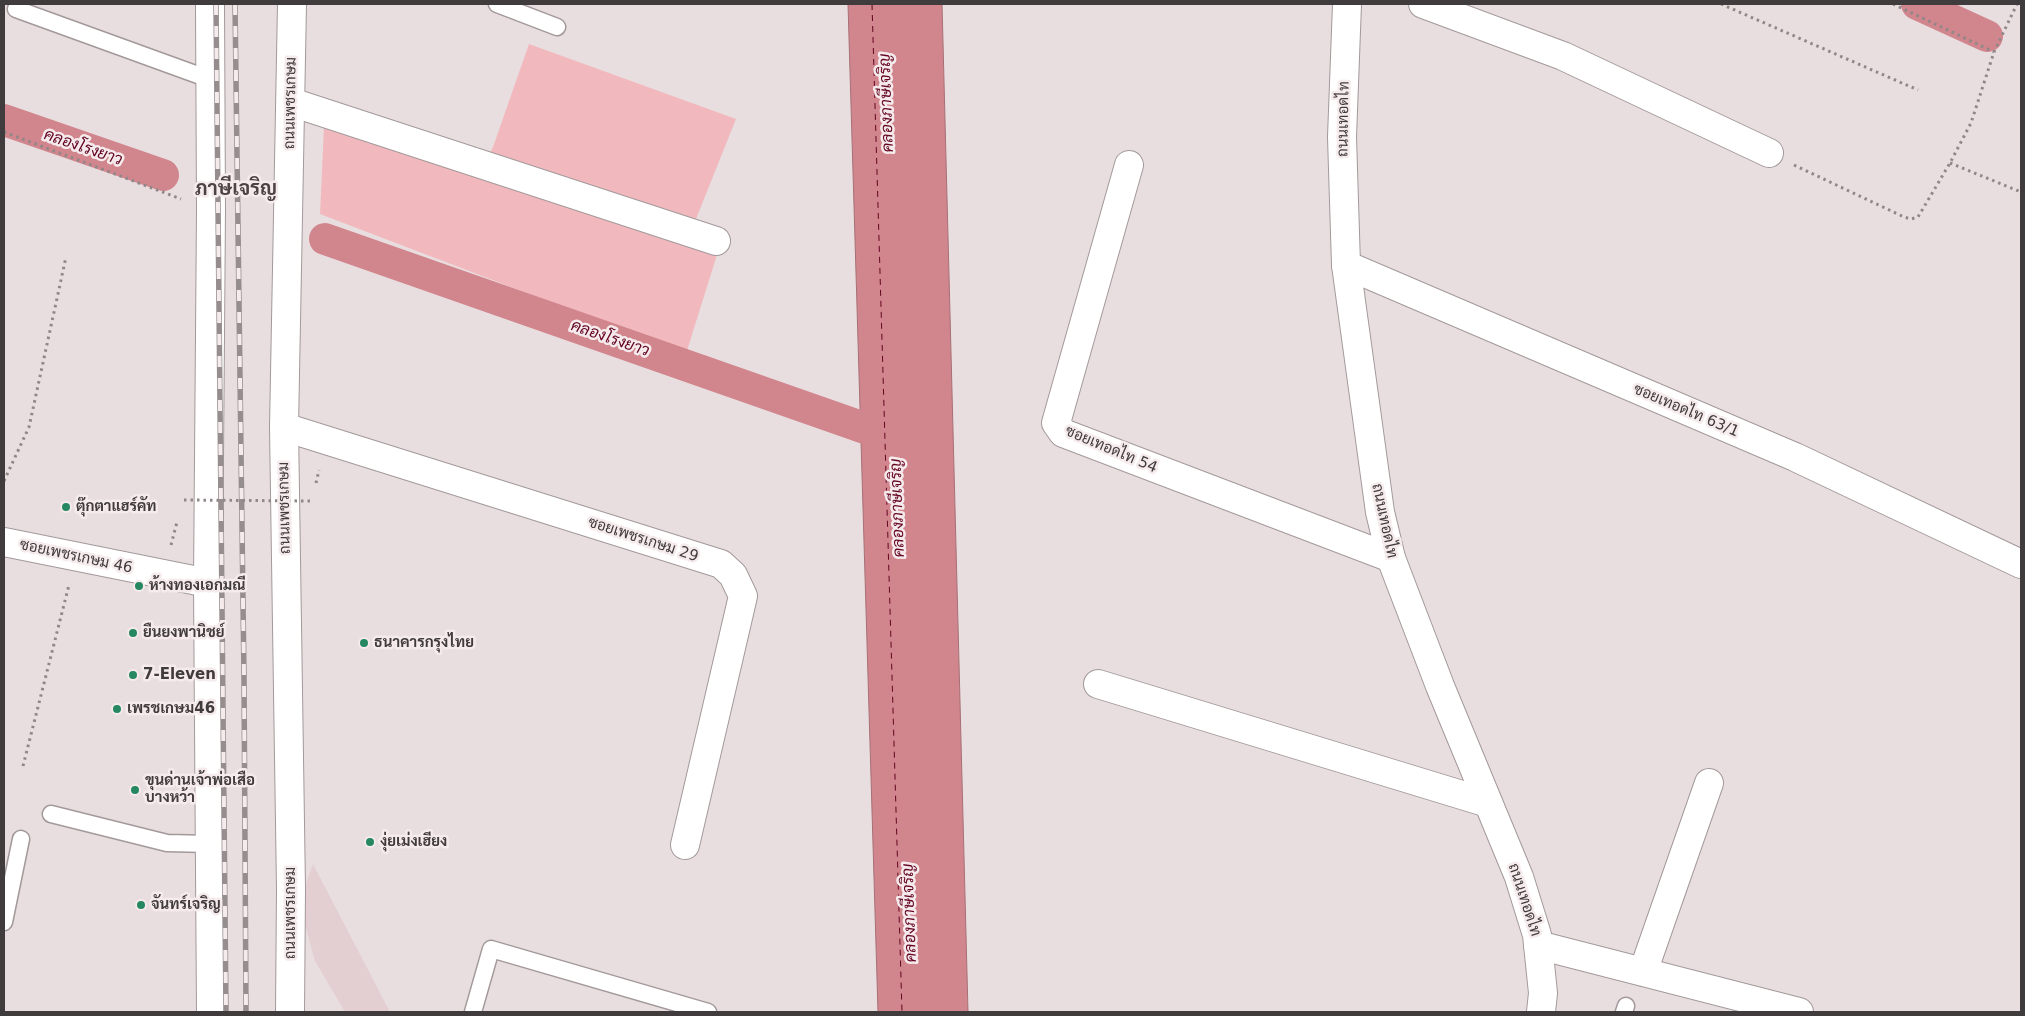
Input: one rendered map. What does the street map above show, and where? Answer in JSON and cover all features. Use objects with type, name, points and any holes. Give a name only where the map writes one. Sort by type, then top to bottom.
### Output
[{"type":"street","points":[[210,4],[211,210],[208,583],[211,1012]]},
{"type":"street","name":"ถนนเพชรเกษม","points":[[290,1012],[291,889],[284,427],[292,4]]},
{"type":"street","name":"ถนนเทอดไท","points":[[1347,4],[1342,137],[1346,265],[1380,512],[1391,558],[1440,686],[1519,877],[1537,935],[1543,993],[1541,1012]]},
{"type":"street","points":[[1423,4],[1563,56],[1769,153]]},
{"type":"street","points":[[291,102],[716,241]]},
{"type":"street","name":"ซอยเทอดไท 54","points":[[1129,166],[1056,423],[1063,433],[1391,558]]},
{"type":"street","name":"ซอยเทอดไท 63/1","points":[[1346,265],[1795,458],[2021,564]]},
{"type":"street","name":"ซอยเพชรเกษม 29","points":[[284,427],[721,564],[734,575],[743,596],[685,844]]},
{"type":"street","name":"ซอยเพชรเกษม 46","points":[[4,542],[208,583]]},
{"type":"street","points":[[1098,684],[1488,803]]},
{"type":"street","points":[[1643,972],[1709,783]]},
{"type":"street","points":[[1538,945],[1799,1012]]},
{"type":"lane","points":[[497,4],[557,27]]},
{"type":"lane","points":[[16,9],[210,79]]},
{"type":"lane","points":[[51,814],[167,843],[210,844]]},
{"type":"lane","points":[[4,922],[21,839]]},
{"type":"lane","points":[[473,1012],[491,949],[708,1012]]},
{"type":"path","points":[[1721,4],[1918,90]]},
{"type":"path","points":[[1893,4],[1994,52]]},
{"type":"path","points":[[1769,153],[1911,219],[1918,217],[1971,123],[1994,52],[2017,4]]},
{"type":"path","points":[[4,132],[211,210]]},
{"type":"path","points":[[1950,162],[2021,192]]},
{"type":"path","points":[[4,481],[29,427],[66,257]]},
{"type":"path","points":[[316,484],[320,468]]},
{"type":"path","points":[[184,500],[312,501],[314,492]]},
{"type":"path","points":[[23,766],[76,558]]},
{"type":"shaded area","points":[[529,44],[736,119],[696,219],[725,229],[686,354],[320,214],[324,126],[481,173],[493,147]]},
{"type":"shaded area","points":[[313,864],[390,1012],[345,1012],[315,961],[299,903]]},
{"type":"water","name":"คลองภาษีเจริญ","points":[[848,4],[942,4],[968,1012],[878,1012]]},
{"type":"waterway","points":[[1917,4],[1987,36]]},
{"type":"waterway","name":"คลองโรงยาว","points":[[4,120],[163,175]]},
{"type":"waterway","name":"คลองโรงยาว","points":[[325,239],[896,439]]},
{"type":"ferry route","points":[[872,4],[902,1012]]},
{"type":"railway","points":[[216,4],[226,1012]]},
{"type":"railway","points":[[235,4],[244,676],[246,1012]]},
{"type":"place","name":"ตุ๊กตาแฮร์คัท","points":[[66,507]]},
{"type":"place","name":"ห้างทองเอกมณี","points":[[139,586]]},
{"type":"place","name":"ยืนยงพานิชย์","points":[[133,633]]},
{"type":"place","name":"ธนาคารกรุงไทย","points":[[364,643]]},
{"type":"place","name":"7-Eleven","points":[[133,675]]},
{"type":"place","name":"เพรชเกษม46","points":[[117,709]]},
{"type":"place","name":"ขุนด่านเจ้าพ่อเสือ บางหว้า","points":[[135,790]]},
{"type":"place","name":"งุ่ยเม่งเฮียง","points":[[370,842]]},
{"type":"place","name":"จันทร์เจริญ","points":[[141,905]]},
{"type":"district","name":"ภาษีเจริญ","points":[[236,190]]}]
